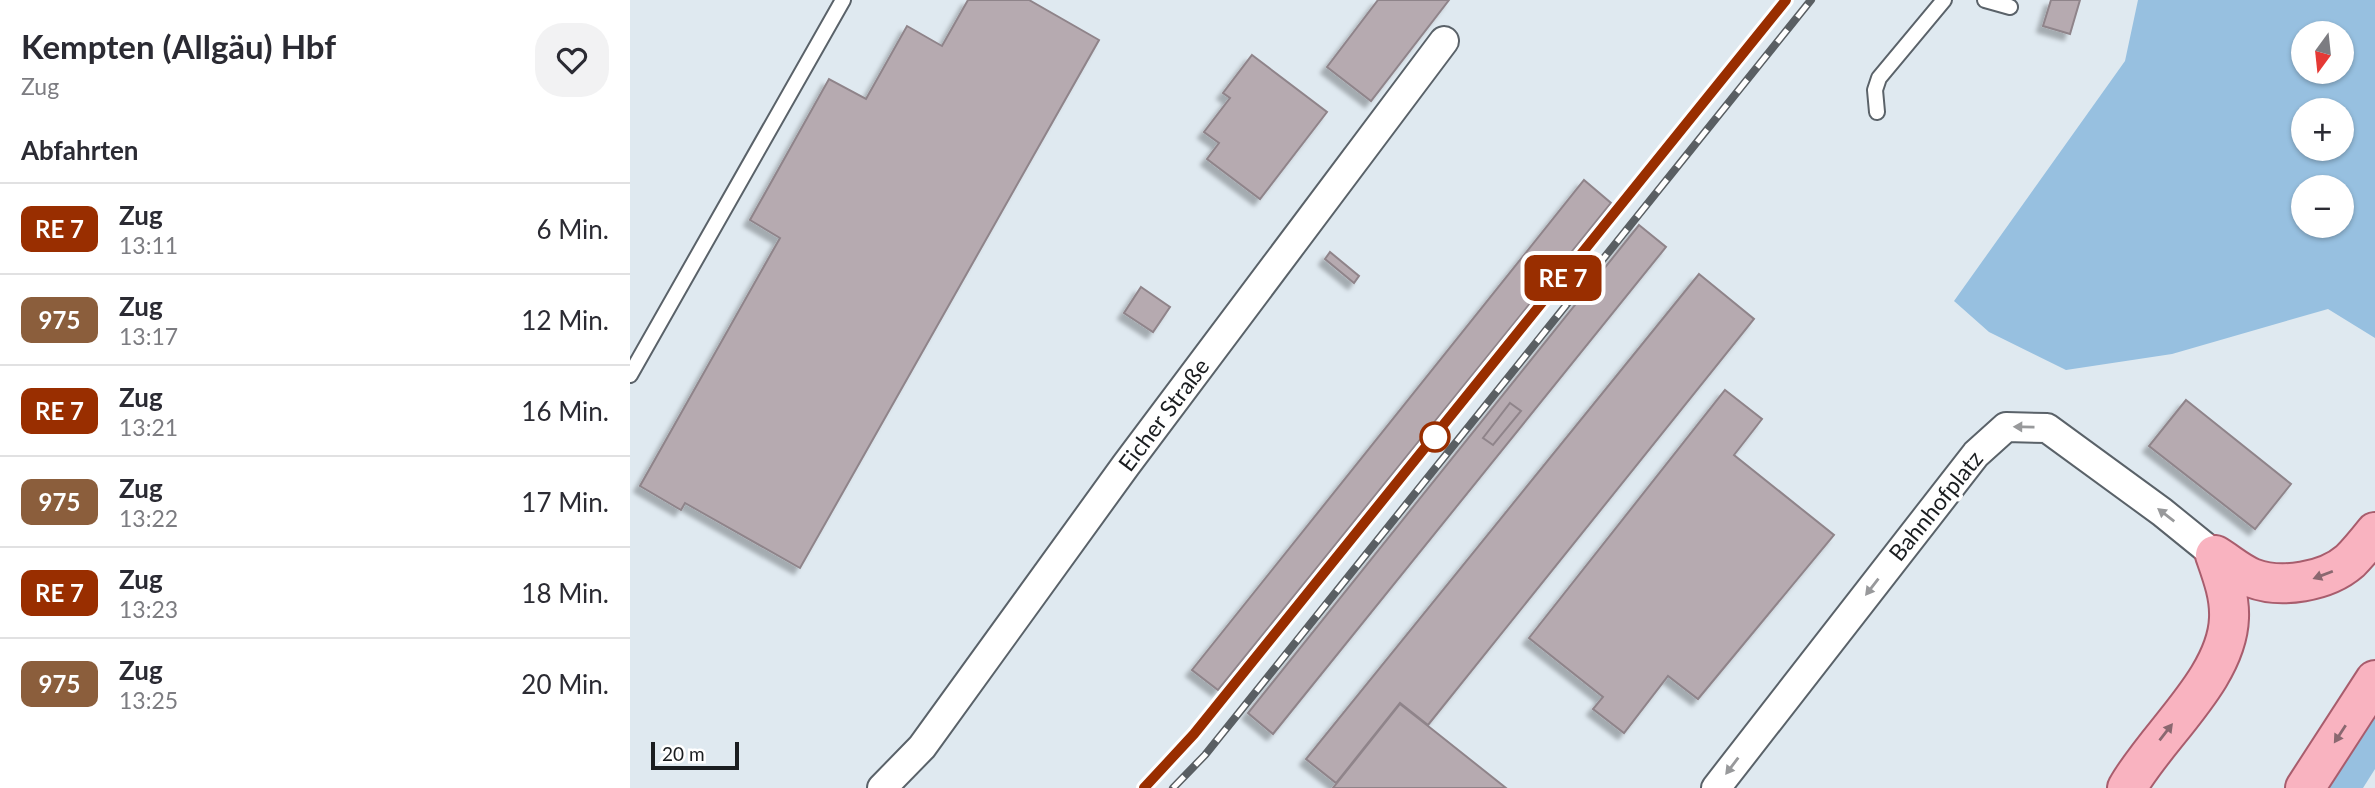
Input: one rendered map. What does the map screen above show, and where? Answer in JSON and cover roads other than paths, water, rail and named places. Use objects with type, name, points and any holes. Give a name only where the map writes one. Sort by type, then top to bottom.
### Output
[{"type":"main road","points":[[2215,555],[2251,578],[2270,582],[2300,582],[2325,576],[2348,562],[2375,532]]},
{"type":"main road","points":[[2127,788],[2138,769],[2216,668],[2226,642],[2229,618],[2226,587],[2215,555]]},
{"type":"main road","points":[[2305,788],[2375,680]]},
{"type":"street","name":"Eicher Straße","points":[[882,788],[922,747],[1126,465],[1444,41]]},
{"type":"street","name":"Bahnhofplatz","points":[[1716,788],[1976,454],[2006,427],[2047,428],[2162,512],[2215,555]]},
{"type":"lane","points":[[630,375],[843,0]]},
{"type":"lane","points":[[1877,112],[1875,90],[1880,78],[1944,0]]},
{"type":"lane","points":[[1985,0],[2010,7]]},
{"type":"railway","points":[[1144,788],[1194,734],[1786,0]]},
{"type":"railway","points":[[1173,788],[1205,755],[1811,0]]},
{"type":"train","points":[[1144,788],[1194,734],[1786,0]]}]
